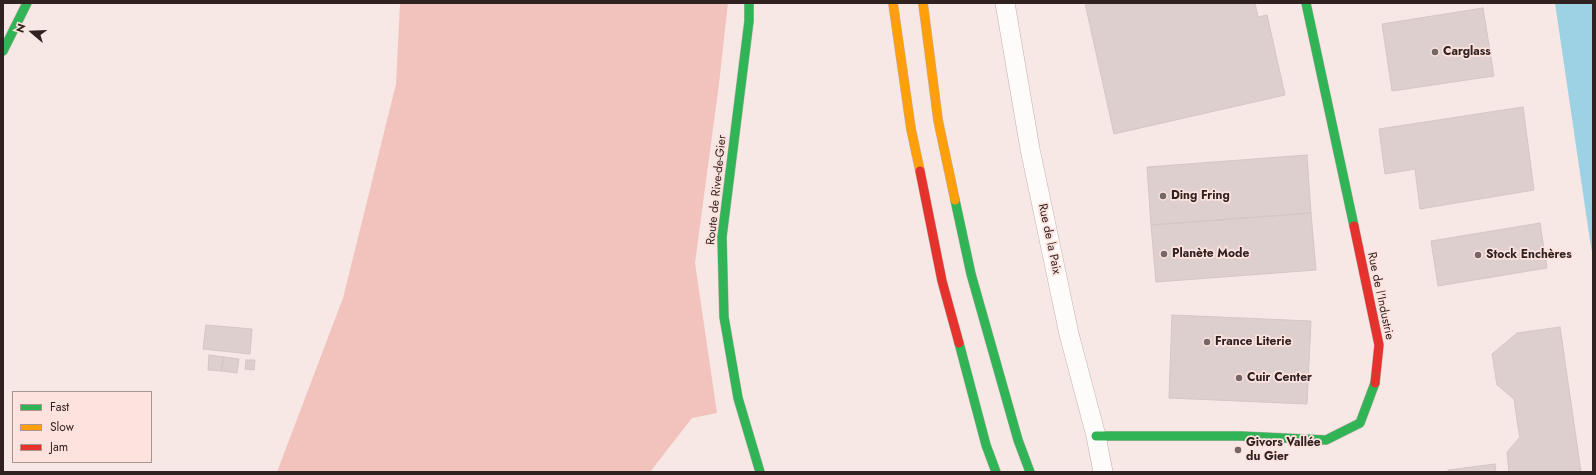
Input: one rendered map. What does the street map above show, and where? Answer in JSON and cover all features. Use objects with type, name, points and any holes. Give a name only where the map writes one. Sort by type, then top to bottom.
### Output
[{"type":"main road","points":[[3,51],[28,3]]},
{"type":"main road","name":"Route de Rive-de-Gier","points":[[749,3],[749,21],[722,244],[725,324],[738,398],[760,472]]},
{"type":"main road","points":[[893,3],[911,129],[942,281],[986,445],[996,472]]},
{"type":"main road","points":[[923,3],[938,120],[971,274],[1018,440],[1030,472]]},
{"type":"main road","name":"Rue de l'Industrie","points":[[1096,436],[1241,436],[1326,440],[1360,423],[1375,386],[1379,345],[1306,3]]},
{"type":"street","name":"Rue de la Paix","points":[[1005,3],[1030,149],[1069,334],[1096,436],[1103,472]]},
{"type":"shaded area","points":[[400,3],[728,3],[719,84],[695,263],[717,413],[692,418],[650,472],[277,472],[343,298],[396,84]]},
{"type":"water","points":[[1555,3],[1593,3],[1593,259],[1589,234]]},
{"type":"building","points":[[1085,3],[1255,3],[1258,17],[1267,15],[1285,95],[1114,134]]},
{"type":"building","points":[[1483,8],[1494,76],[1392,91],[1382,24]]},
{"type":"building","points":[[1523,107],[1534,190],[1420,209],[1415,169],[1385,174],[1379,129]]},
{"type":"building","points":[[1307,155],[1311,213],[1151,225],[1147,167]]},
{"type":"building","points":[[1311,213],[1316,270],[1156,282],[1151,225]]},
{"type":"building","points":[[1540,223],[1547,268],[1438,286],[1431,241]]},
{"type":"building","name":"Cuir Center","points":[[1172,315],[1311,321],[1307,404],[1169,398]]},
{"type":"building","points":[[206,325],[252,329],[250,354],[203,349]]},
{"type":"building","points":[[1560,327],[1581,472],[1509,472],[1507,452],[1520,437],[1514,399],[1497,385],[1492,354],[1517,333]]},
{"type":"building","points":[[209,355],[224,357],[221,371],[208,370]]},
{"type":"building","points":[[224,357],[239,359],[237,373],[221,371]]},
{"type":"building","points":[[246,360],[255,360],[254,370],[245,369]]},
{"type":"building","points":[[1495,464],[1496,472],[1448,472],[1448,470]]},
{"type":"traffic: fast","points":[[3,51],[27,3]]},
{"type":"traffic: fast","points":[[749,3],[749,21],[722,237],[724,317],[738,398],[760,472]]},
{"type":"traffic: fast","points":[[1306,3],[1354,226]]},
{"type":"traffic: fast","points":[[955,200],[971,274],[1018,440],[1030,472]]},
{"type":"traffic: fast","points":[[959,343],[986,445],[996,472]]},
{"type":"traffic: fast","points":[[1096,436],[1241,436],[1326,440],[1360,423],[1375,383]]},
{"type":"traffic: slow","points":[[893,3],[911,129],[920,171]]},
{"type":"traffic: slow","points":[[923,3],[938,120],[955,200]]},
{"type":"traffic: jam","points":[[920,171],[942,281],[959,343]]},
{"type":"traffic: jam","points":[[1354,226],[1379,345],[1375,383]]},
{"type":"place","name":"Carglass","points":[[1435,52]]},
{"type":"place","name":"Ding Fring","points":[[1163,196]]},
{"type":"place","name":"Planète Mode","points":[[1164,254]]},
{"type":"place","name":"Stock Enchères","points":[[1478,255]]},
{"type":"place","name":"France Literie","points":[[1207,342]]},
{"type":"place","name":"Cuir Center","points":[[1239,378]]},
{"type":"place","name":"Givors Vallée du Gier","points":[[1238,450]]}]
